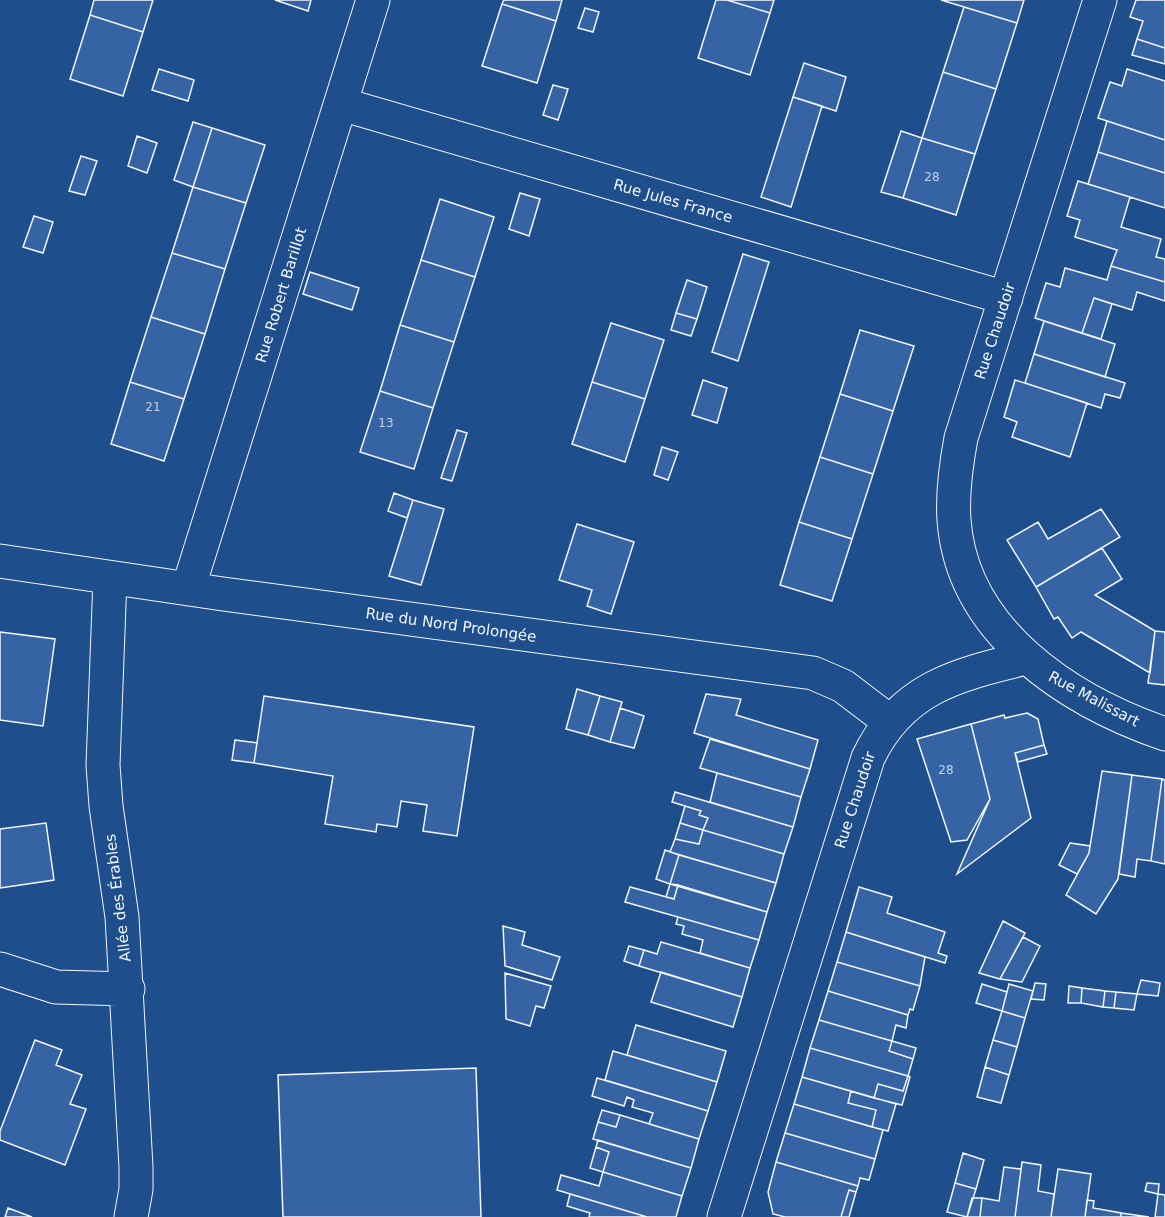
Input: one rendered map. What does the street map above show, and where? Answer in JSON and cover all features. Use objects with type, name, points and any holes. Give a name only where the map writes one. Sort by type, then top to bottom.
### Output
[{"type":"street","name":"Rue Robert Barillot","points":[[188,589],[373,0]]},
{"type":"street","name":"Rue Chaudoir","points":[[724,1217],[868,758],[889,721],[904,706],[940,684],[963,674],[1026,658],[982,606],[970,583],[954,522],[954,493],[961,438],[1100,0]]},
{"type":"street","name":"Rue Jules France","points":[[341,104],[1006,298]]},
{"type":"street","name":"Rue du Nord Prolongée","points":[[0,561],[188,589],[813,673],[843,686],[889,721]]},
{"type":"street","name":"Allée des Érables","points":[[110,578],[103,765],[106,806],[122,908],[128,989],[136,1167],[136,1189],[131,1217]]},
{"type":"street","name":"Rue Malissart","points":[[1026,658],[1045,673],[1099,705],[1165,734]]},
{"type":"street","points":[[0,969],[56,987],[128,989]]},
{"type":"building","points":[[94,0],[153,0],[143,32],[90,15]]},
{"type":"building","points":[[275,0],[311,0],[308,11]]},
{"type":"building","points":[[504,0],[562,0],[556,21],[502,4]]},
{"type":"building","points":[[716,0],[727,0],[770,13],[750,75],[698,58]]},
{"type":"building","points":[[727,0],[774,0],[770,13]]},
{"type":"building","points":[[941,0],[1024,0],[1017,23]]},
{"type":"building","points":[[1136,0],[1165,0],[1165,48],[1137,39],[1143,21],[1130,17]]},
{"type":"building","points":[[502,4],[556,21],[537,83],[482,66]]},
{"type":"building","points":[[964,7],[1017,23],[996,89],[943,72]]},
{"type":"building","points":[[585,8],[599,12],[593,32],[578,28]]},
{"type":"building","points":[[90,15],[143,32],[123,96],[70,79]]},
{"type":"building","points":[[1137,39],[1165,48],[1165,64],[1132,55]]},
{"type":"building","points":[[804,63],[846,77],[836,111],[793,97]]},
{"type":"building","points":[[159,69],[194,80],[188,101],[152,90]]},
{"type":"building","points":[[1127,69],[1165,81],[1165,140],[1098,118],[1110,82],[1122,86]]},
{"type":"building","points":[[943,72],[996,89],[975,154],[922,138]]},
{"type":"building","points":[[553,85],[568,89],[558,120],[543,115]]},
{"type":"building","points":[[793,97],[822,106],[791,207],[761,197]]},
{"type":"building","points":[[1107,121],[1165,140],[1165,173],[1098,152]]},
{"type":"building","points":[[193,122],[212,128],[193,187],[174,180]]},
{"type":"building","points":[[212,128],[265,145],[246,203],[193,187]]},
{"type":"building","points":[[901,131],[922,138],[903,198],[881,192]]},
{"type":"building","points":[[137,136],[157,143],[147,173],[128,166]]},
{"type":"building","points":[[922,138],[975,154],[956,215],[903,198]]},
{"type":"building","points":[[1098,152],[1165,173],[1165,208],[1088,184]]},
{"type":"building","points":[[81,156],[97,161],[85,195],[69,191]]},
{"type":"building","points":[[1078,181],[1130,197],[1121,227],[1161,239],[1156,257],[1165,259],[1165,282],[1111,266],[1117,250],[1075,237],[1080,220],[1067,216]]},
{"type":"building","points":[[193,187],[246,203],[225,269],[172,253]]},
{"type":"building","points":[[520,193],[540,199],[529,236],[509,229]]},
{"type":"building","points":[[440,199],[494,217],[475,277],[421,260]]},
{"type":"building","points":[[34,216],[53,222],[43,253],[23,247]]},
{"type":"building","points":[[172,253],[225,269],[205,334],[151,317]]},
{"type":"building","points":[[743,254],[769,262],[738,361],[712,352]]},
{"type":"building","points":[[421,260],[475,277],[454,342],[400,325]]},
{"type":"building","points":[[1111,266],[1165,282],[1165,301],[1137,292],[1132,310],[1094,298],[1082,333],[1035,318],[1046,283],[1060,287],[1065,268],[1107,280]]},
{"type":"building","points":[[310,272],[359,288],[352,310],[303,294]]},
{"type":"building","points":[[687,280],[707,287],[697,319],[676,313]]},
{"type":"building","points":[[1094,298],[1112,304],[1101,339],[1082,333]]},
{"type":"building","points":[[676,313],[697,319],[691,336],[671,330]]},
{"type":"building","points":[[151,317],[205,334],[184,399],[130,382]]},
{"type":"building","points":[[1044,321],[1115,344],[1105,377],[1034,354]]},
{"type":"building","points":[[611,323],[664,340],[645,399],[592,382]]},
{"type":"building","points":[[400,325],[454,342],[433,408],[380,391]]},
{"type":"building","points":[[860,330],[914,346],[893,411],[840,394]]},
{"type":"building","points":[[1034,354],[1125,383],[1120,398],[1105,394],[1101,408],[1025,383]]},
{"type":"building","points":[[703,380],[727,388],[717,423],[692,415]]},
{"type":"building","points":[[1015,380],[1087,403],[1070,457],[1012,437],[1017,422],[1004,417]]},
{"type":"building","points":[[130,382],[184,399],[164,461],[111,444]]},
{"type":"building","points":[[592,382],[645,399],[625,462],[572,444]]},
{"type":"building","points":[[380,391],[433,408],[414,469],[360,452]]},
{"type":"building","points":[[840,394],[893,411],[873,474],[820,457]]},
{"type":"building","points":[[457,430],[467,433],[452,481],[441,478]]},
{"type":"building","points":[[662,447],[678,452],[668,480],[654,475]]},
{"type":"building","points":[[820,457],[873,474],[852,539],[799,522]]},
{"type":"building","points":[[394,493],[413,500],[407,518],[388,511]]},
{"type":"building","points":[[413,500],[444,509],[421,585],[389,576]]},
{"type":"building","points":[[1101,509],[1120,537],[1036,587],[1007,540],[1038,522],[1048,539]]},
{"type":"building","points":[[799,522],[852,539],[832,601],[780,585]]},
{"type":"building","points":[[577,524],[634,542],[611,614],[587,606],[592,590],[559,580]]},
{"type":"building","points":[[1102,548],[1122,579],[1095,595],[1155,631],[1150,673],[1081,632],[1072,638],[1058,617],[1054,619],[1036,587]]},
{"type":"building","points":[[1155,631],[1165,632],[1165,685],[1148,683]]},
{"type":"building","points":[[0,632],[55,639],[43,726],[0,720]]},
{"type":"building","points":[[577,689],[600,696],[588,735],[566,729]]},
{"type":"building","points":[[706,694],[741,699],[736,715],[818,740],[810,769],[694,733]]},
{"type":"building","points":[[264,696],[474,727],[457,836],[423,831],[427,805],[401,801],[397,827],[377,824],[376,832],[325,824],[333,776],[254,763]]},
{"type":"building","points":[[600,696],[622,702],[610,742],[588,735]]},
{"type":"building","points":[[620,708],[644,716],[634,748],[610,742]]},
{"type":"building","points":[[1027,713],[1038,719],[1044,745],[1015,753],[1031,818],[957,874],[990,799],[971,724],[1004,715],[1005,718]]},
{"type":"building","points":[[971,724],[990,799],[967,840],[951,842],[917,739]]},
{"type":"building","points":[[710,739],[810,769],[801,797],[700,768]]},
{"type":"building","points":[[235,740],[257,743],[254,763],[232,760]]},
{"type":"building","points":[[1044,745],[1047,754],[1018,762],[1015,753]]},
{"type":"building","points":[[1102,771],[1132,775],[1118,879],[1096,914],[1066,895],[1089,853]]},
{"type":"building","points":[[717,773],[801,797],[793,827],[710,802]]},
{"type":"building","points":[[1132,775],[1162,779],[1151,861],[1137,859],[1135,877],[1119,874]]},
{"type":"building","points":[[1162,779],[1165,780],[1165,864],[1151,861]]},
{"type":"building","points":[[675,792],[793,827],[784,854],[703,830],[708,818],[699,815],[701,811],[672,802]]},
{"type":"building","points":[[685,806],[701,811],[699,815],[708,818],[703,830],[680,823]]},
{"type":"building","points":[[46,823],[54,880],[0,888],[0,829]]},
{"type":"building","points":[[680,823],[703,830],[699,844],[675,839]]},
{"type":"building","points":[[703,830],[784,854],[776,883],[670,852],[675,839],[699,844]]},
{"type":"building","points":[[1070,843],[1090,846],[1089,853],[1077,874],[1059,865]]},
{"type":"building","points":[[665,850],[679,855],[670,884],[656,879]]},
{"type":"building","points":[[679,855],[776,883],[767,912],[670,884]]},
{"type":"building","points":[[670,884],[678,885],[674,899],[666,897]]},
{"type":"building","points":[[678,885],[767,912],[759,940],[625,902],[630,887],[674,899]]},
{"type":"building","points":[[859,887],[892,897],[887,913],[945,932],[938,953],[947,956],[945,963],[846,932]]},
{"type":"building","points":[[678,917],[759,940],[750,968],[700,953],[703,940],[682,934],[684,926],[676,924]]},
{"type":"building","points":[[1003,921],[1025,933],[1000,979],[979,973]]},
{"type":"building","points":[[503,926],[525,932],[522,945],[560,957],[552,980],[505,966]]},
{"type":"building","points":[[846,932],[925,957],[920,986],[837,962]]},
{"type":"building","points":[[1023,937],[1040,946],[1022,982],[1000,979]]},
{"type":"building","points":[[661,942],[750,968],[742,997],[639,966],[644,950],[657,954]]},
{"type":"building","points":[[629,946],[644,950],[639,966],[624,961]]},
{"type":"building","points":[[837,962],[920,986],[913,1010],[910,1009],[908,1015],[828,991]]},
{"type":"building","points":[[661,972],[742,997],[733,1027],[651,1002]]},
{"type":"building","points":[[505,973],[551,986],[544,1008],[536,1006],[530,1026],[506,1019]]},
{"type":"building","points":[[1141,980],[1160,983],[1158,996],[1137,994]]},
{"type":"building","points":[[1035,983],[1046,984],[1044,1000],[1031,999]]},
{"type":"building","points":[[982,984],[1007,992],[1002,1011],[976,1003]]},
{"type":"building","points":[[1009,984],[1033,991],[1025,1018],[1002,1011]]},
{"type":"building","points":[[1069,986],[1082,988],[1081,1003],[1068,1003]]},
{"type":"building","points":[[1082,988],[1105,991],[1103,1007],[1081,1003]]},
{"type":"building","points":[[828,991],[908,1015],[906,1028],[896,1025],[892,1041],[819,1020]]},
{"type":"building","points":[[1105,991],[1116,992],[1114,1008],[1103,1007]]},
{"type":"building","points":[[1116,992],[1137,994],[1134,1010],[1114,1008]]},
{"type":"building","points":[[1002,1011],[1025,1018],[1017,1047],[993,1040]]},
{"type":"building","points":[[819,1020],[892,1041],[889,1051],[913,1059],[908,1076],[810,1048]]},
{"type":"building","points":[[636,1025],[726,1051],[717,1082],[627,1055]]},
{"type":"building","points":[[35,1040],[62,1050],[56,1065],[82,1075],[70,1104],[86,1109],[65,1165],[0,1140],[0,1131]]},
{"type":"building","points":[[993,1040],[1017,1047],[1009,1075],[985,1067]]},
{"type":"building","points":[[892,1041],[916,1048],[913,1059],[889,1051]]},
{"type":"building","points":[[810,1048],[908,1076],[903,1091],[878,1084],[874,1098],[802,1077]]},
{"type":"building","points":[[613,1051],[717,1082],[708,1111],[605,1080]]},
{"type":"building","points":[[985,1067],[1009,1075],[1001,1103],[977,1097]]},
{"type":"building","points":[[476,1068],[481,1217],[283,1217],[278,1075]]},
{"type":"building","points":[[908,1076],[910,1077],[902,1105],[874,1098],[878,1084],[903,1091]]},
{"type":"building","points":[[802,1077],[851,1091],[848,1103],[876,1110],[872,1127],[794,1104]]},
{"type":"building","points":[[597,1078],[708,1111],[699,1139],[649,1124],[653,1113],[632,1107],[634,1100],[627,1097],[624,1106],[592,1096]]},
{"type":"building","points":[[851,1091],[896,1104],[888,1131],[872,1127],[876,1110],[848,1103]]},
{"type":"building","points":[[794,1104],[883,1130],[875,1159],[785,1133]]},
{"type":"building","points":[[602,1110],[620,1115],[616,1127],[598,1122]]},
{"type":"building","points":[[620,1115],[699,1139],[691,1168],[593,1139],[598,1122],[616,1127]]},
{"type":"building","points":[[785,1133],[875,1159],[869,1180],[860,1178],[858,1186],[776,1162]]},
{"type":"building","points":[[598,1140],[691,1168],[682,1196],[603,1172],[609,1152],[596,1147]]},
{"type":"building","points":[[596,1147],[609,1152],[603,1172],[590,1168]]},
{"type":"building","points":[[963,1153],[984,1160],[976,1189],[955,1183]]},
{"type":"building","points":[[776,1162],[858,1186],[856,1192],[849,1190],[841,1217],[785,1217],[773,1214],[768,1192]]},
{"type":"building","points":[[1022,1162],[1041,1165],[1038,1191],[1054,1194],[1051,1217],[1015,1217]]},
{"type":"building","points":[[1004,1167],[1021,1169],[1015,1217],[980,1217],[982,1198],[999,1201]]},
{"type":"building","points":[[1058,1169],[1091,1174],[1085,1217],[1051,1217]]},
{"type":"building","points":[[603,1172],[682,1196],[676,1217],[647,1217],[557,1190],[561,1175],[599,1186]]},
{"type":"building","points":[[955,1183],[976,1189],[967,1217],[947,1212]]},
{"type":"building","points":[[1147,1183],[1159,1184],[1158,1194],[1145,1191]]},
{"type":"building","points":[[849,1190],[856,1192],[849,1217],[841,1217]]},
{"type":"building","points":[[570,1194],[647,1217],[589,1217],[590,1213],[567,1206]]},
{"type":"building","points":[[1158,1194],[1165,1195],[1165,1217],[1155,1217]]},
{"type":"building","points":[[972,1198],[982,1198],[980,1217],[967,1217]]},
{"type":"building","points":[[1087,1200],[1094,1201],[1093,1208],[1121,1213],[1121,1217],[1085,1217]]},
{"type":"building","points":[[8,1208],[32,1217],[5,1217]]},
{"type":"building","points":[[1121,1213],[1149,1217],[1121,1217]]}]
